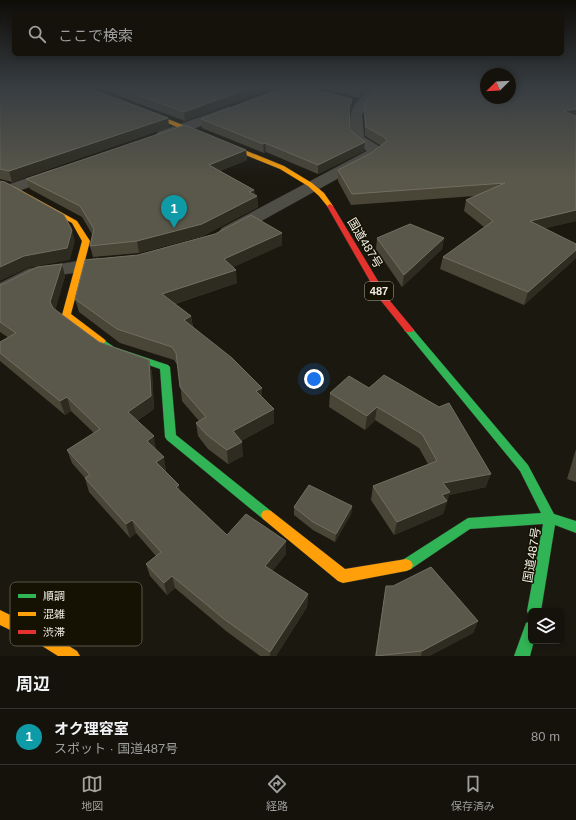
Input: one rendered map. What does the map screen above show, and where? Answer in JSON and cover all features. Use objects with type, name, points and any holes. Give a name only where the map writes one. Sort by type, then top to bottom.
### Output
[{"type":"main road","name":"国道487号","points":[[161,118],[187,127],[280,167],[314,186],[325,198],[386,302],[524,468],[550,518],[535,608]]},
{"type":"main road","points":[[0,185],[13,188],[75,222],[86,241],[66,315],[111,349],[165,367],[171,437],[343,576],[404,566],[468,524],[550,518],[576,527]]},
{"type":"main road","points":[[0,617],[10,622]]},
{"type":"main road","points":[[522,656],[528,637]]},
{"type":"main road","points":[[56,646],[72,656]]},
{"type":"street","points":[[149,140],[212,118]]},
{"type":"street","points":[[210,241],[377,151],[358,139],[356,118]]},
{"type":"street","points":[[13,188],[66,170]]},
{"type":"street","points":[[2,288],[35,273],[117,262]]},
{"type":"building","points":[[0,118],[168,118],[9,171],[0,169]]},
{"type":"building","points":[[205,118],[349,118],[350,130],[365,142],[318,165],[201,119]]},
{"type":"building","points":[[365,118],[576,118],[576,210],[530,221],[576,244],[576,250],[528,292],[443,257],[493,221],[466,200],[505,183],[352,194],[338,170],[371,153],[387,141],[384,137],[366,127]]},
{"type":"building","points":[[185,125],[246,150],[209,165],[254,190],[249,192],[257,196],[202,224],[137,241],[90,246],[94,229],[80,206],[26,179]]},
{"type":"building","points":[[0,181],[5,182],[64,215],[72,230],[67,248],[24,256],[0,267]]},
{"type":"building","points":[[251,215],[282,233],[224,259],[236,270],[162,294],[191,316],[184,320],[232,358],[262,388],[256,391],[274,409],[233,431],[242,442],[227,450],[207,435],[196,423],[206,417],[180,387],[176,353],[172,347],[117,329],[75,299],[85,260],[138,255],[215,234]]},
{"type":"building","points":[[410,224],[444,238],[404,275],[377,238]]},
{"type":"building","points":[[62,264],[50,302],[53,308],[99,342],[149,360],[151,396],[128,412],[154,436],[147,441],[164,457],[156,462],[179,485],[176,487],[227,535],[246,514],[286,541],[265,566],[308,594],[270,652],[224,619],[172,576],[164,583],[146,564],[161,552],[132,520],[126,524],[85,478],[90,475],[67,450],[100,429],[67,397],[60,401],[0,353],[0,342],[16,333],[0,322],[0,285],[37,267]]},
{"type":"building","points":[[384,375],[439,407],[449,403],[491,474],[443,483],[450,492],[442,495],[447,501],[397,522],[373,486],[437,461],[422,434],[377,407],[367,416],[330,393],[349,376],[369,388]]},
{"type":"building","points":[[309,485],[352,506],[336,534],[313,522],[294,507]]},
{"type":"building","points":[[431,567],[478,621],[422,651],[376,656],[386,586],[393,586]]},
{"type":"traffic: fast","points":[[409,330],[524,468],[550,518],[535,608]]},
{"type":"traffic: fast","points":[[101,341],[111,349],[165,367],[171,437],[267,515]]},
{"type":"traffic: fast","points":[[406,565],[468,524],[550,518],[576,527]]},
{"type":"traffic: fast","points":[[522,656],[528,637]]},
{"type":"traffic: slow","points":[[160,118],[282,167],[310,184],[330,206]]},
{"type":"traffic: slow","points":[[0,185],[13,188],[75,222],[86,241],[66,315],[101,341]]},
{"type":"traffic: slow","points":[[267,515],[343,576],[406,565]]},
{"type":"traffic: slow","points":[[0,617],[10,622]]},
{"type":"traffic: slow","points":[[56,646],[72,656]]},
{"type":"traffic: jam","points":[[330,206],[386,302],[409,330]]},
{"type":"place","name":"オク理容室","points":[[174,228]]}]
